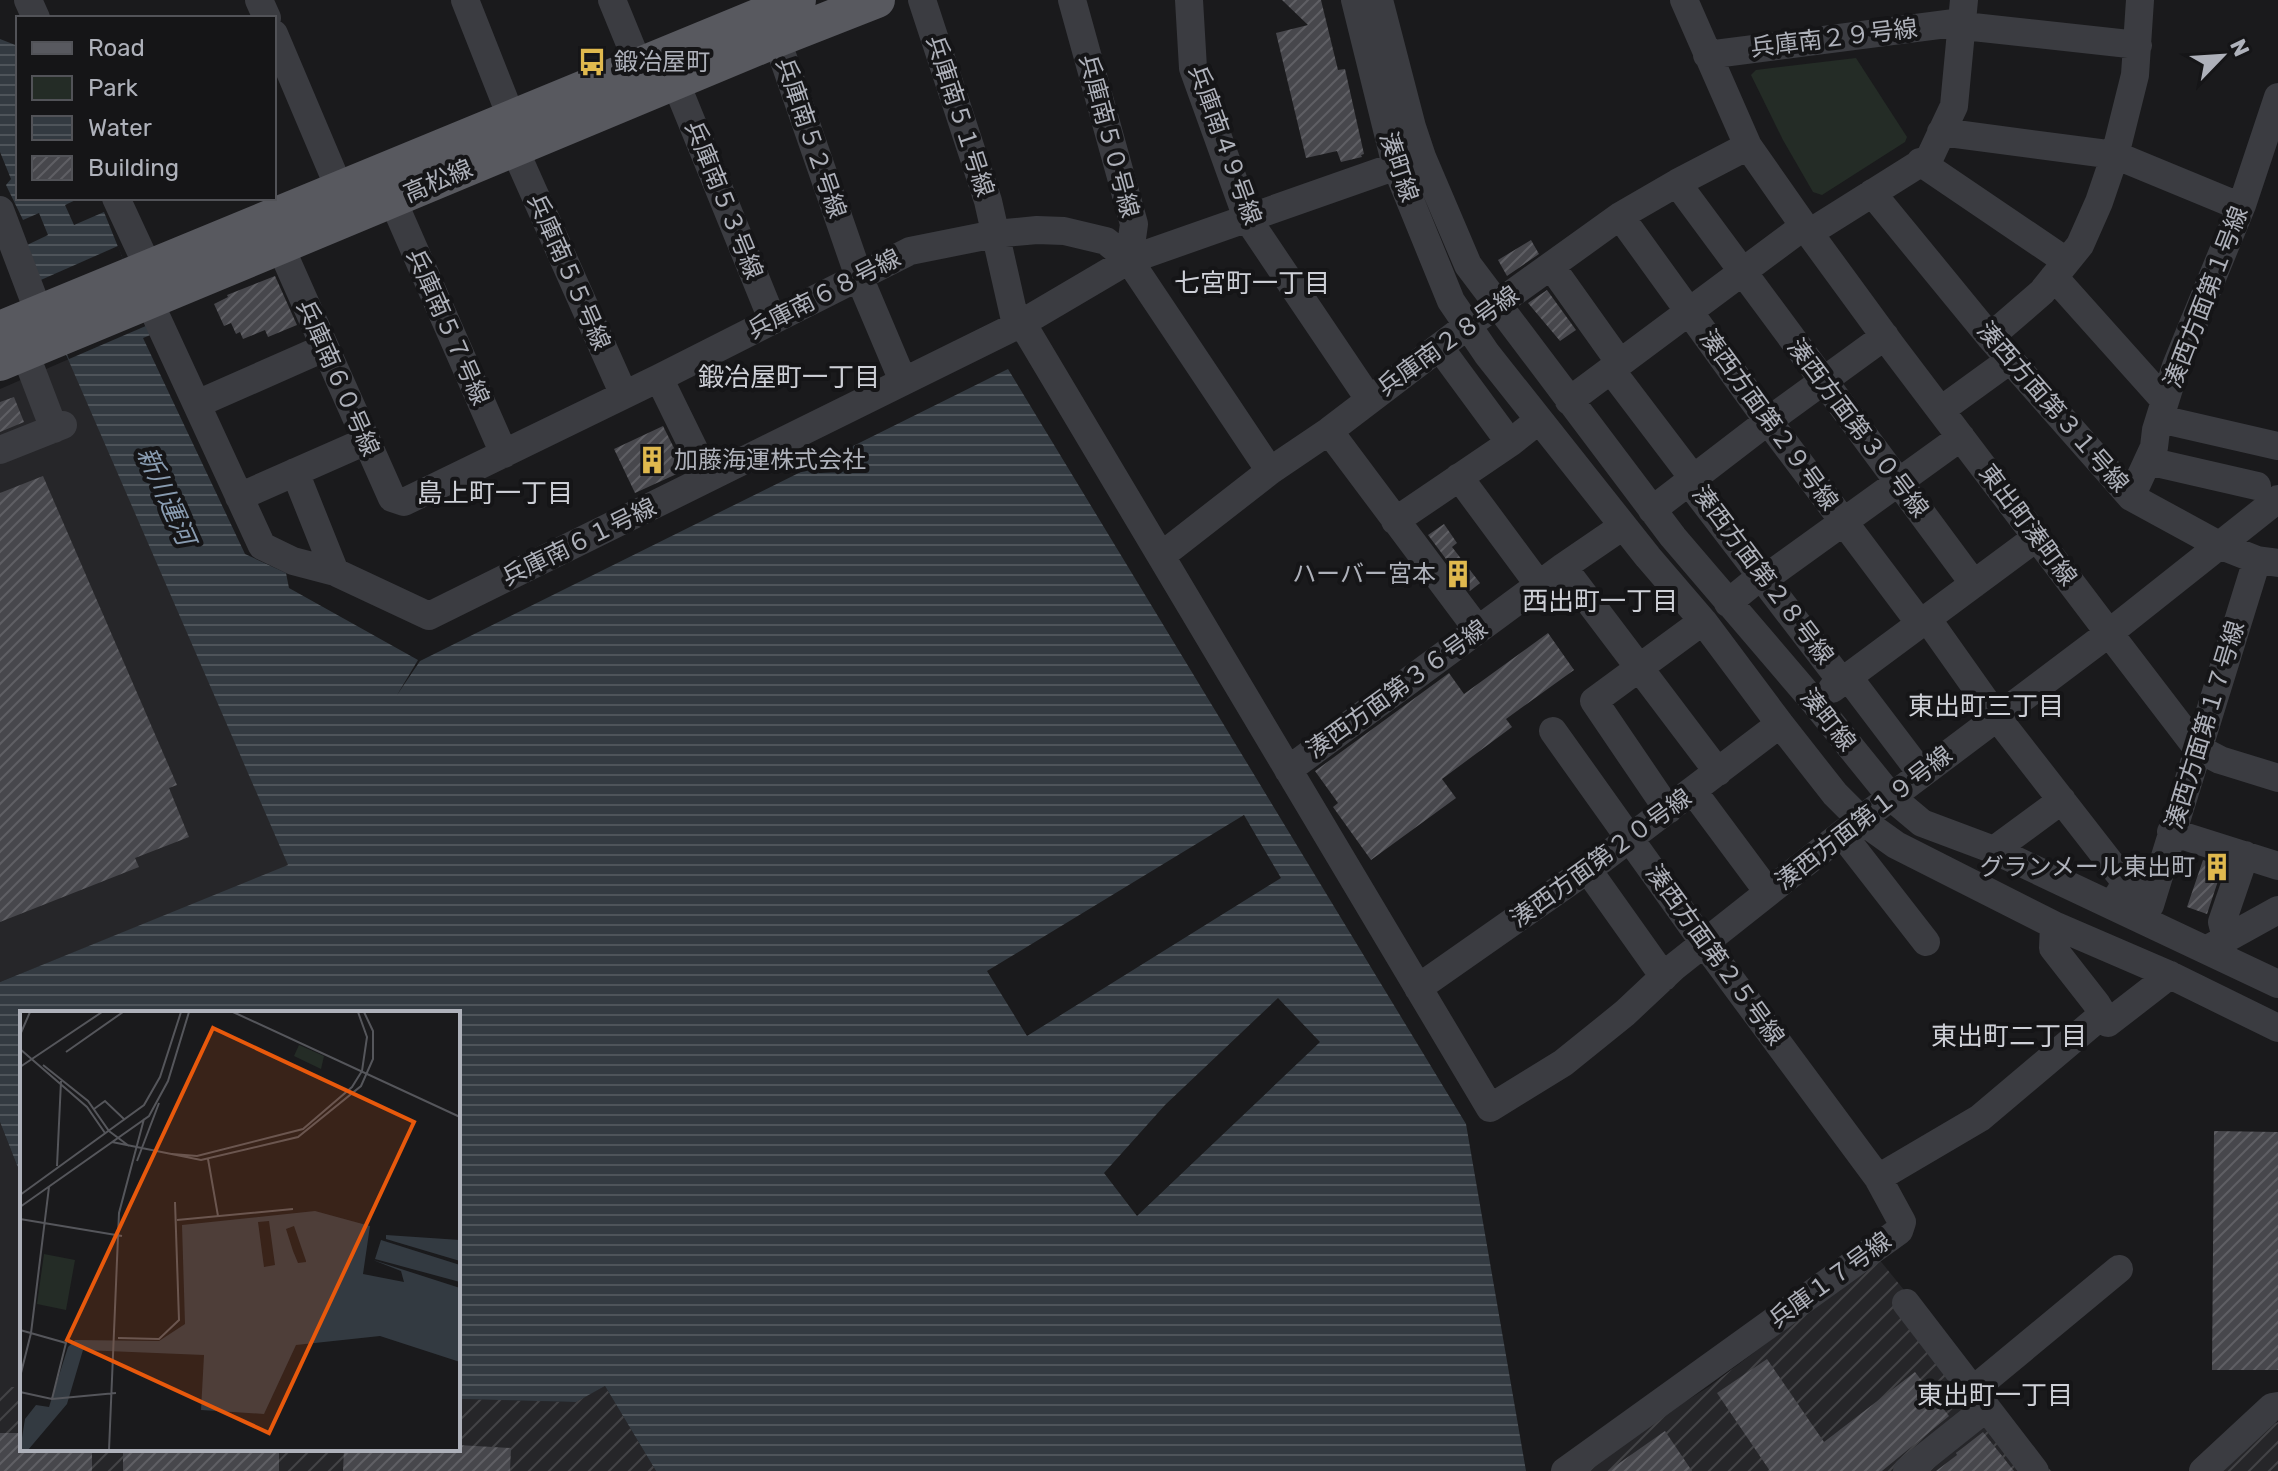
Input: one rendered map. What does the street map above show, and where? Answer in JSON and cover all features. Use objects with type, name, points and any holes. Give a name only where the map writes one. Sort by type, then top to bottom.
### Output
[{"type":"main road","name":"高松線","points":[[8,348],[49,320],[142,286],[280,246],[393,201],[639,66],[777,13],[877,0]]},
{"type":"main road","name":"高松線","points":[[142,286],[340,190],[675,81],[777,13]]},
{"type":"street","name":"兵庫南５５号線","points":[[465,0],[513,134],[624,395]]},
{"type":"street","points":[[612,0],[639,66]]},
{"type":"street","name":"兵庫南５１号線","points":[[922,0],[988,201],[1012,311],[1022,323],[1490,1108]]},
{"type":"street","name":"兵庫南５０号線","points":[[1072,0],[1134,224],[1129,260]]},
{"type":"street","name":"兵庫南４９号線","points":[[1189,0],[1193,68],[1247,218],[1369,399]]},
{"type":"street","name":"湊町線","points":[[1355,0],[1396,166],[1440,277],[1467,326],[1623,526],[1703,621],[1835,794],[1851,827],[1896,845],[2054,925],[2170,975],[2278,1028]]},
{"type":"street","name":"東出町湊町線","points":[[1684,0],[1748,146],[1806,230],[2109,633],[2197,748],[2220,760],[2278,778]]},
{"type":"street","points":[[1990,337],[2042,292],[2080,245],[2115,155],[2135,75],[2140,0]]},
{"type":"street","name":"湊町線","points":[[1385,8],[1422,157],[1468,265],[1652,510],[1891,797],[1922,823],[2118,895],[2216,944],[2278,984]]},
{"type":"street","points":[[1569,401],[1742,272],[1806,230],[1930,157],[1954,106],[1963,11]]},
{"type":"street","name":"兵庫南２９号線","points":[[1707,55],[1963,11],[1973,27],[2138,45]]},
{"type":"street","name":"兵庫南５２号線","points":[[777,13],[859,277],[903,381]]},
{"type":"street","points":[[276,39],[340,190]]},
{"type":"street","name":"兵庫南５３号線","points":[[675,81],[772,319]]},
{"type":"street","name":"湊西方面第１号線","points":[[2131,497],[2154,447],[2176,366],[2241,207],[2278,97]]},
{"type":"street","points":[[1941,132],[2115,155],[2241,207]]},
{"type":"street","name":"兵庫南２８号線","points":[[1161,556],[1270,471],[1329,431],[1467,326],[1620,216],[1748,146]]},
{"type":"street","name":"兵庫南６１号線","points":[[117,200],[142,286],[262,546],[293,561],[335,572],[429,616],[1022,323],[1129,260],[1422,157]]},
{"type":"street","points":[[1920,162],[2060,269],[2163,410],[2272,444],[2268,492],[2148,461]]},
{"type":"street","name":"湊西方面第３０号線","points":[[1677,183],[1974,584]]},
{"type":"street","name":"湊西方面第３１号線","points":[[1872,193],[1990,337],[2131,497],[2219,545],[2268,562]]},
{"type":"street","name":"兵庫南５７号線","points":[[393,201],[504,454]]},
{"type":"street","points":[[0,210],[10,268],[49,320]]},
{"type":"street","name":"湊西方面第２９号線","points":[[1620,216],[1844,523],[2062,800],[2118,895]]},
{"type":"street","name":"兵庫南６８号線","points":[[404,502],[910,251],[995,234],[1064,231],[1106,241],[1129,260]]},
{"type":"street","name":"兵庫南６０号線","points":[[280,246],[392,498],[404,502]]},
{"type":"street","points":[[1129,260],[1270,471]]},
{"type":"street","name":"湊西方面第２８号線","points":[[1551,266],[1690,474],[1692,486],[1836,674],[1852,682],[1921,773]]},
{"type":"street","name":"湊町線","points":[[1497,305],[1501,342],[1566,423],[1598,477]]},
{"type":"street","name":"湊町線","points":[[1467,326],[1494,348],[1711,615],[1843,788],[1851,827]]},
{"type":"street","points":[[1652,510],[1885,336]]},
{"type":"street","points":[[0,450],[58,427],[8,348]]},
{"type":"street","points":[[197,404],[324,348]]},
{"type":"street","points":[[1440,348],[1510,443]]},
{"type":"street","points":[[1941,410],[2010,360]]},
{"type":"street","points":[[659,378],[708,478]]},
{"type":"street","points":[[1395,521],[1539,420]]},
{"type":"street","points":[[1329,431],[1478,630]]},
{"type":"street","points":[[1728,603],[1756,580],[1844,523],[1961,437]]},
{"type":"street","points":[[239,497],[366,441]]},
{"type":"street","points":[[295,472],[335,572]]},
{"type":"street","points":[[1459,477],[1539,585]]},
{"type":"street","name":"湊西方面第１９号線","points":[[1490,1108],[1563,1063],[1768,892],[2109,633],[2249,521],[2268,492]]},
{"type":"street","name":"湊西方面第３６号線","points":[[1288,770],[1623,526]]},
{"type":"street","points":[[1815,703],[1843,679],[2037,537]]},
{"type":"street","name":"湊西方面第１７号線","points":[[2118,895],[2150,905],[2197,748],[2268,562]]},
{"type":"street","points":[[1563,567],[1718,772]]},
{"type":"street","points":[[1668,810],[1594,701],[1703,621]]},
{"type":"street","name":"湊西方面第２０号線","points":[[1418,988],[1588,870],[1780,724]]},
{"type":"street","name":"湊西方面第２５号線","points":[[1553,731],[1704,943],[1878,1178]]},
{"type":"street","points":[[1693,791],[1768,892]]},
{"type":"street","points":[[1994,850],[2062,800]]},
{"type":"street","points":[[1851,827],[1926,942]]},
{"type":"street","points":[[2171,832],[2278,866]]},
{"type":"street","points":[[2216,944],[2245,855]]},
{"type":"street","points":[[1588,870],[1664,977]]},
{"type":"street","points":[[2216,944],[2278,910]]},
{"type":"street","points":[[2054,925],[2053,948],[2108,1023],[2170,975]]},
{"type":"street","points":[[1878,1178],[1980,1118],[2102,1015]]},
{"type":"street","name":"兵庫１７号線","points":[[1565,1471],[1899,1231],[1902,1222],[1878,1178]]},
{"type":"street","points":[[1907,1471],[2119,1269]]},
{"type":"street","points":[[1906,1303],[2035,1471]]},
{"type":"street","points":[[2203,1471],[2272,1407],[2278,1406]]},
{"type":"shaded area","points":[[69,359],[289,866],[0,982],[0,389]]},
{"type":"shaded area","points":[[0,1122],[20,1173],[20,1387],[0,1387]]},
{"type":"shaded area","points":[[1878,1258],[2051,1471],[1575,1471],[1710,1386]]},
{"type":"shaded area","points":[[605,1386],[656,1471],[0,1471],[0,1387],[20,1387],[20,1451],[460,1451],[460,1399],[575,1402]]},
{"type":"shaded area","points":[[2278,1422],[2278,1471],[2218,1471],[2264,1428]]},
{"type":"green space","points":[[1856,58],[1907,137],[1905,142],[1822,195],[1813,192],[1751,75],[1756,70]]},
{"type":"water","name":"新川運河","points":[[0,39],[16,45],[16,200],[76,200],[65,205],[74,225],[104,212],[153,334],[143,338],[245,554],[286,573],[289,588],[418,660],[397,695],[420,661],[1008,369],[1466,1124],[1526,1471],[656,1471],[605,1386],[576,1402],[460,1399],[460,1011],[20,1011],[20,1173],[0,1122],[0,982],[288,865],[21,251],[48,235],[39,213],[23,220],[6,185],[11,179],[0,152]],"holes":[[[1244,815],[1281,878],[1027,1036],[987,971]],[[1278,998],[1320,1042],[1137,1216],[1104,1173],[1165,1105]]]},
{"type":"pier","points":[[118,246],[148,325],[69,359],[34,283]]},
{"type":"building","points":[[1282,0],[1321,0],[1338,70],[1345,69],[1364,154],[1362,157],[1341,162],[1337,151],[1306,158],[1276,33],[1308,25]]},
{"type":"building","points":[[1531,240],[1539,254],[1507,276],[1498,260]]},
{"type":"building","points":[[275,276],[297,325],[268,337],[265,330],[243,339],[240,332],[236,334],[231,323],[224,326],[214,304],[227,295]]},
{"type":"building","points":[[1547,290],[1576,330],[1560,341],[1528,303]]},
{"type":"building","points":[[14,397],[24,422],[0,432],[0,402]]},
{"type":"building","name":"加藤海運株式会社","points":[[663,426],[684,468],[635,493],[614,449]]},
{"type":"building","points":[[43,476],[177,785],[169,788],[189,837],[135,858],[139,867],[0,922],[0,493]]},
{"type":"building","points":[[1444,524],[1457,543],[1452,547],[1480,583],[1470,591],[1428,535]]},
{"type":"building","points":[[1548,633],[1574,670],[1506,719],[1512,727],[1442,779],[1456,798],[1371,860],[1333,807],[1338,803],[1315,771],[1449,673],[1464,694]]},
{"type":"building","points":[[2203,860],[2223,866],[2207,914],[2187,907]]},
{"type":"building","points":[[2214,1131],[2278,1132],[2278,1370],[2212,1370]]},
{"type":"building","points":[[1767,1359],[1824,1442],[1915,1372],[1949,1416],[1882,1471],[1770,1471],[1717,1393]]},
{"type":"building","points":[[1665,1431],[1692,1471],[1608,1471]]},
{"type":"building","points":[[1983,1432],[2014,1471],[1936,1471],[1957,1455]]},
{"type":"building","points":[[0,1433],[20,1433],[20,1451],[92,1451],[92,1471],[0,1471]]},
{"type":"building","points":[[460,1445],[511,1448],[510,1471],[343,1471],[344,1451],[460,1451]]},
{"type":"building","points":[[123,1451],[279,1451],[279,1471],[123,1471]]},
{"type":"place","name":"鍛冶屋町","points":[[592,62]]},
{"type":"place","name":"加藤海運株式会社","points":[[652,460]]},
{"type":"place","name":"ハーバー宮本","points":[[1458,574]]},
{"type":"place","name":"グランメール東出町","points":[[2217,867]]},
{"type":"district","name":"七宮町一丁目","points":[[1252,283]]},
{"type":"district","name":"鍛冶屋町一丁目","points":[[789,377]]},
{"type":"district","name":"島上町一丁目","points":[[495,493]]},
{"type":"district","name":"西出町一丁目","points":[[1600,601]]},
{"type":"district","name":"東出町三丁目","points":[[1986,706]]},
{"type":"district","name":"東出町二丁目","points":[[2009,1036]]},
{"type":"district","name":"東出町一丁目","points":[[1995,1395]]}]
